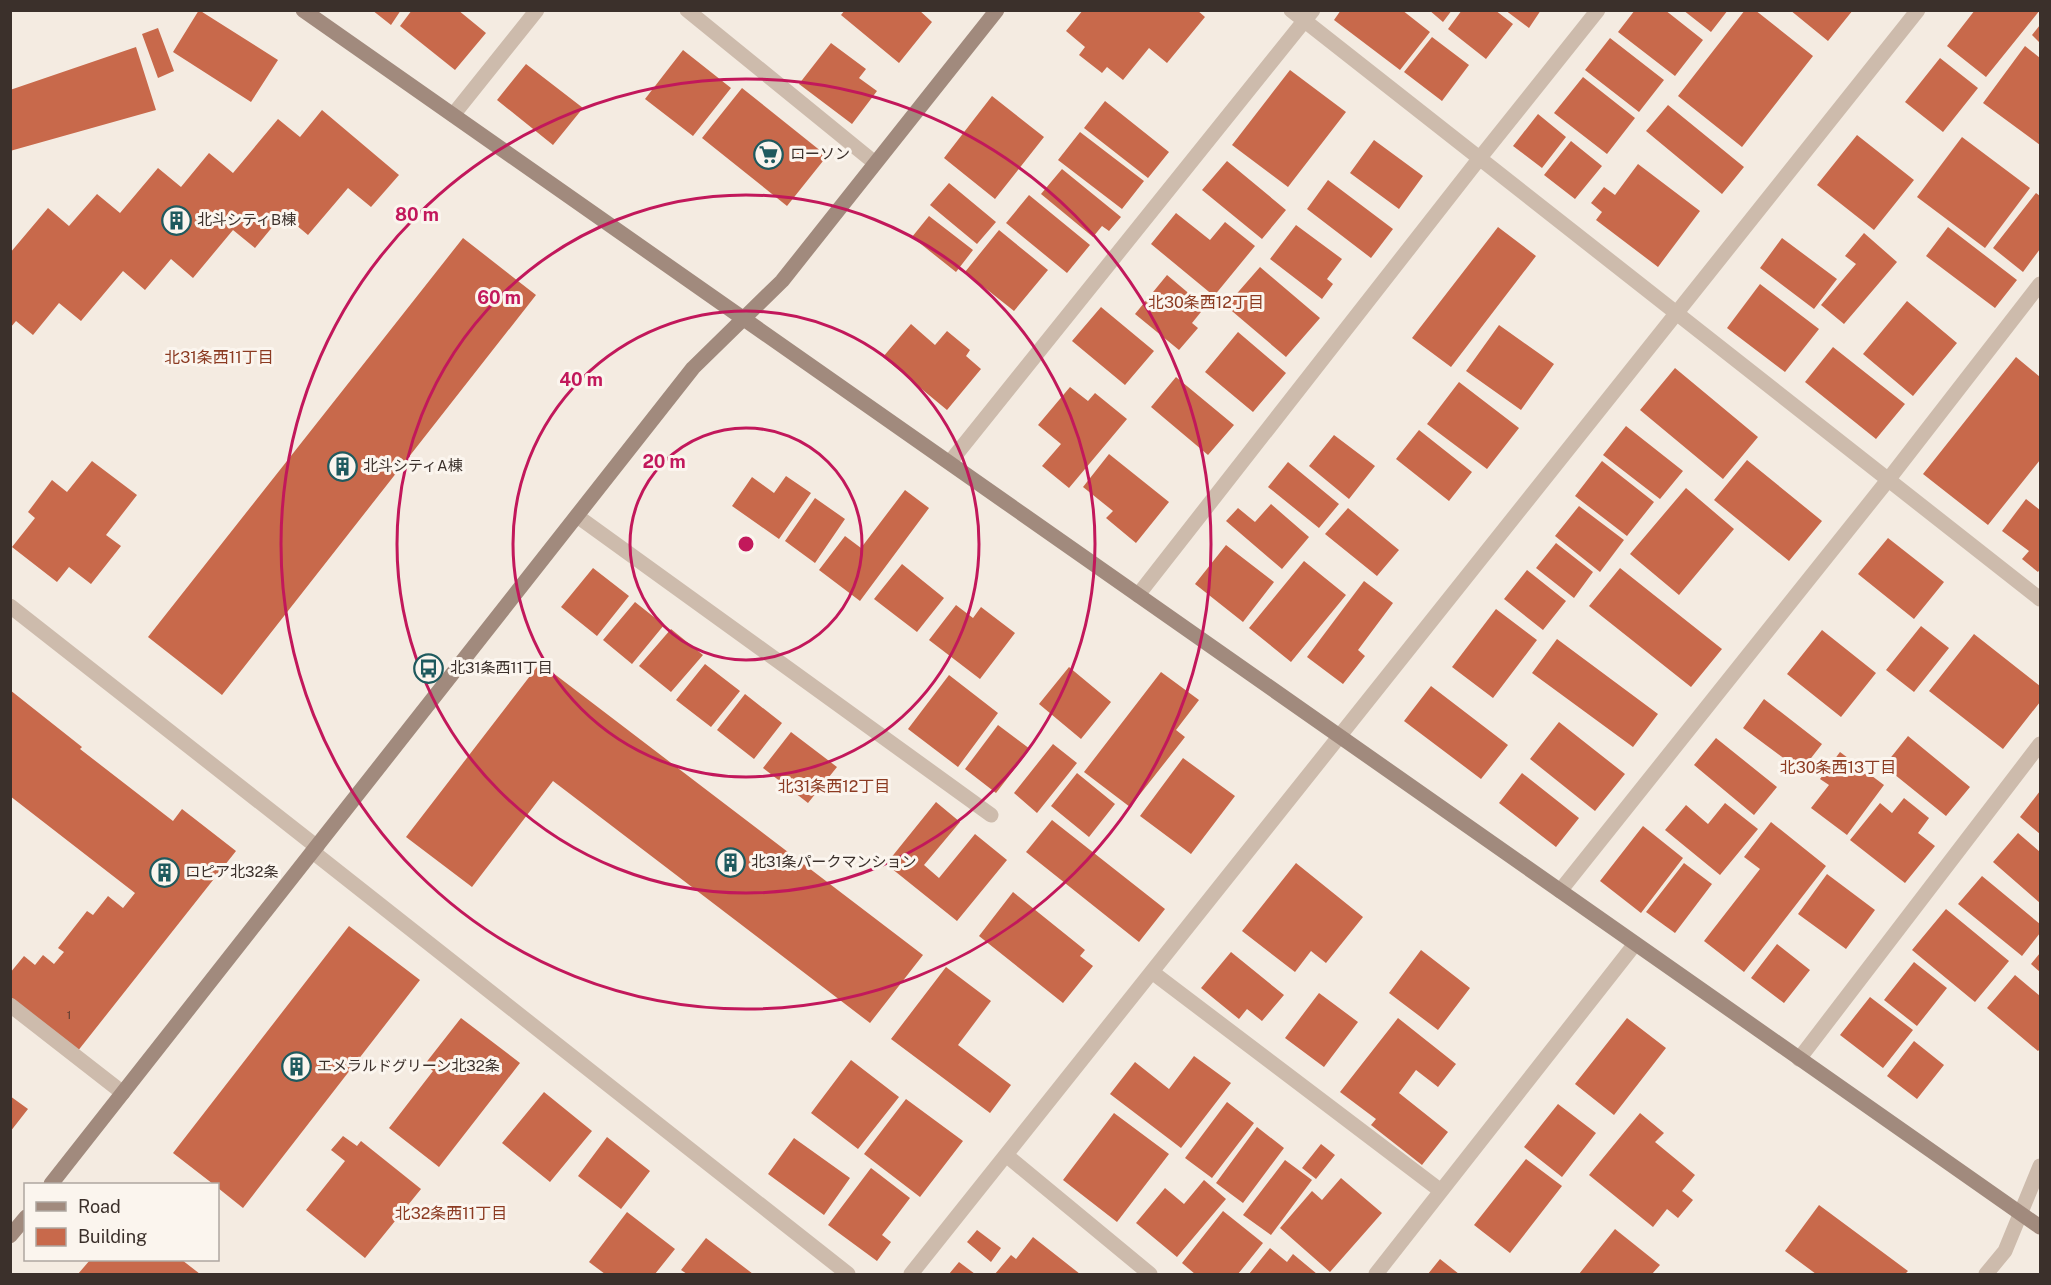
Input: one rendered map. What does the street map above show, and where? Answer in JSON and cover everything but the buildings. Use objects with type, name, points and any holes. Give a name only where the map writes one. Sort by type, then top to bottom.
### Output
[{"type":"street","points":[[303,10],[2040,1227]]},
{"type":"street","points":[[453,115],[537,10]]},
{"type":"street","points":[[687,10],[875,163]]},
{"type":"street","points":[[53,1183],[693,368],[782,281],[997,10]]},
{"type":"street","points":[[1291,10],[1309,16],[1479,159],[2040,599]]},
{"type":"street","points":[[1138,595],[1598,10]]},
{"type":"street","points":[[911,1275],[1918,10]]},
{"type":"street","points":[[950,462],[1309,16]]},
{"type":"street","points":[[1560,891],[1888,480],[2040,284]]},
{"type":"street","points":[[577,516],[991,815]]},
{"type":"street","points":[[10,606],[848,1275]]},
{"type":"street","points":[[1799,1059],[2040,744]]},
{"type":"street","points":[[1376,1275],[1635,944]]},
{"type":"street","points":[[1152,972],[1441,1191]]},
{"type":"street","points":[[10,1005],[123,1093]]},
{"type":"street","points":[[1006,1155],[1150,1275]]},
{"type":"street","points":[[1986,1275],[2005,1251],[2040,1166]]},
{"type":"street","points":[[10,1236],[24,1219]]},
{"type":"place","name":"ローソン","points":[[769,154]]},
{"type":"place","name":"北斗シティB棟","points":[[176,220]]},
{"type":"place","name":"北斗シティA棟","points":[[342,466]]},
{"type":"place","name":"北31条西11丁目","points":[[429,668]]},
{"type":"place","name":"北31条パークマンション","points":[[730,862]]},
{"type":"place","name":"ロピア北32条","points":[[164,872]]},
{"type":"place","name":"エメラルドグリーン北32条","points":[[296,1066]]},
{"type":"district","name":"北30条西12丁目","points":[[1206,302]]},
{"type":"district","name":"北31条西11丁目","points":[[219,357]]},
{"type":"district","name":"北30条西13丁目","points":[[1838,767]]},
{"type":"district","name":"北31条西12丁目","points":[[834,786]]},
{"type":"district","name":"北32条西11丁目","points":[[451,1213]]}]
